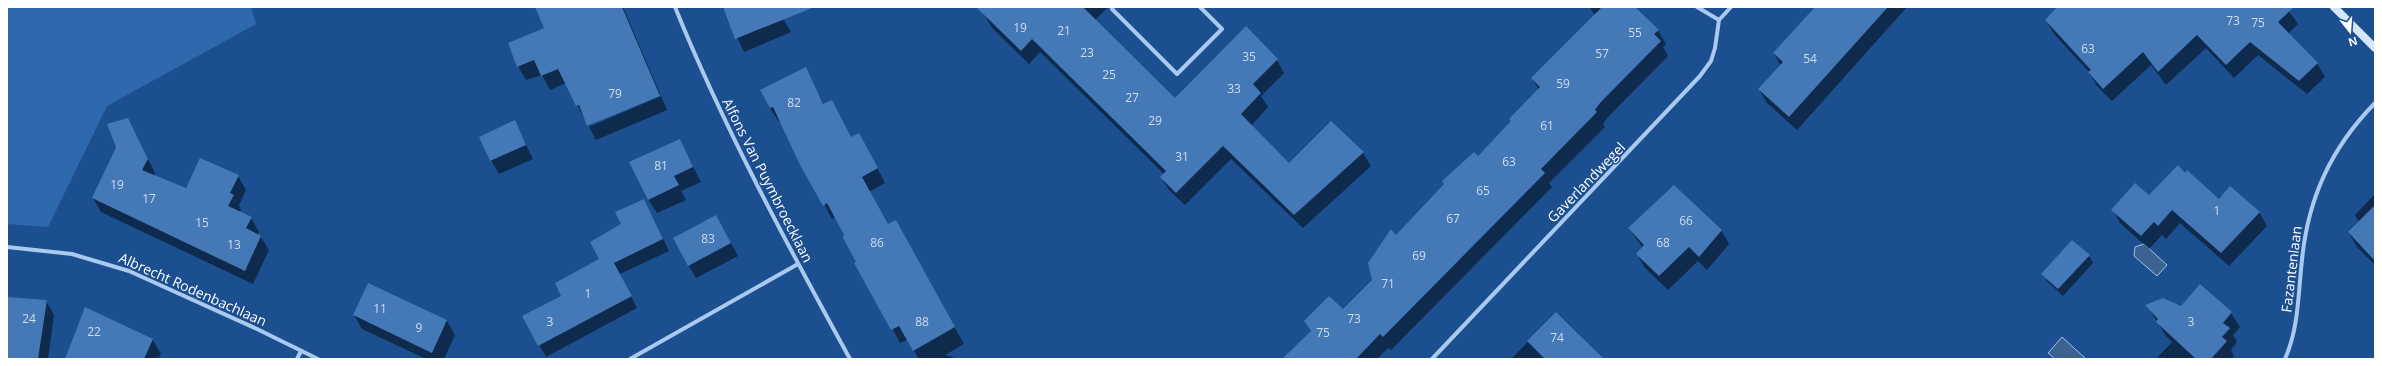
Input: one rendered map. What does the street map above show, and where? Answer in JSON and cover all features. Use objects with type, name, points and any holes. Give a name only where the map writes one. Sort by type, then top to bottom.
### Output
[{"type":"main road","points":[[2334,7],[2375,48]]},
{"type":"street","name":"Alfons Van Puymbroecklaan","points":[[675,7],[705,81],[798,264],[850,359]]},
{"type":"street","points":[[1113,7],[1112,9],[1177,74],[1222,29],[1200,7]]},
{"type":"street","points":[[1697,7],[1719,20],[1731,7]]},
{"type":"street","name":"Gaverlandwegel","points":[[1432,359],[1700,76],[1711,61],[1715,48],[1719,20]]},
{"type":"street","name":"Fazantenlaan","points":[[2285,359],[2291,345],[2299,306],[2302,259],[2309,217],[2321,178],[2346,138],[2375,103]]},
{"type":"street","name":"Albrecht Rodenbachlaan","points":[[7,247],[72,254],[129,271],[318,359]]},
{"type":"street","points":[[630,359],[798,264]]},
{"type":"street","points":[[297,359],[301,351]]},
{"type":"shaded area","points":[[7,7],[251,7],[256,24],[107,106],[48,227],[7,224]]},
{"type":"shaded area","points":[[2144,244],[2167,265],[2157,276],[2134,256],[2135,247]]},
{"type":"shaded area","points":[[2062,337],[2086,359],[2055,359],[2048,353]]},
{"type":"building","points":[[535,7],[622,7],[660,96],[587,126],[579,105],[576,106],[558,69],[541,76],[534,60],[517,67],[508,43],[544,28]]},
{"type":"building","points":[[723,7],[812,7],[812,8],[735,39]]},
{"type":"building","points":[[976,7],[1083,7],[1175,98],[1246,26],[1278,59],[1253,84],[1261,93],[1241,114],[1289,163],[1331,121],[1364,152],[1294,215],[1223,146],[1176,193],[1160,177],[1166,171],[1032,39],[1021,51]]},
{"type":"building","points":[[1602,7],[1635,7],[1659,30],[1654,34],[1661,41],[1600,103],[1595,110],[1597,112],[1541,169],[1545,173],[1383,337],[1380,334],[1356,359],[1282,359],[1311,331],[1304,321],[1329,296],[1343,309],[1372,280],[1368,263],[1391,229],[1396,235],[1444,184],[1442,181],[1474,152],[1478,156],[1511,121],[1509,119],[1540,87],[1531,78]]},
{"type":"building","points":[[1815,7],[1888,7],[1789,117],[1758,89],[1783,62],[1773,53]]},
{"type":"building","points":[[2057,7],[2294,7],[2278,22],[2318,63],[2299,81],[2250,42],[2226,65],[2197,35],[2158,72],[2143,52],[2103,89],[2088,72],[2091,70],[2045,20]]},
{"type":"building","points":[[806,67],[823,104],[832,100],[851,137],[859,133],[878,168],[862,177],[888,224],[896,220],[955,327],[913,351],[899,326],[891,330],[854,263],[856,262],[843,238],[844,235],[827,203],[823,206],[800,165],[773,107],[770,108],[760,90]]},
{"type":"building","points":[[128,118],[148,159],[142,170],[186,188],[200,158],[239,175],[230,193],[234,195],[228,206],[252,217],[246,228],[261,236],[245,271],[92,198],[116,147],[107,124]]},
{"type":"building","points":[[515,120],[526,145],[490,161],[479,137]]},
{"type":"building","points":[[680,139],[693,167],[674,176],[679,185],[648,200],[629,162]]},
{"type":"building","points":[[2178,165],[2185,173],[2187,170],[2219,199],[2230,186],[2260,212],[2221,253],[2172,210],[2158,226],[2154,222],[2141,236],[2111,210],[2135,183],[2149,195]]},
{"type":"building","points":[[1674,185],[1722,230],[1699,257],[1689,247],[1659,276],[1636,254],[1644,245],[1628,228]]},
{"type":"building","points":[[644,199],[663,239],[614,263],[632,296],[538,346],[522,316],[561,296],[555,283],[599,259],[590,242],[621,224],[615,212]]},
{"type":"building","points":[[2375,205],[2375,261],[2348,232]]},
{"type":"building","points":[[716,215],[731,243],[688,266],[673,238]]},
{"type":"building","points":[[2072,240],[2090,255],[2058,289],[2041,274]]},
{"type":"building","points":[[368,283],[447,320],[432,353],[353,315]]},
{"type":"building","points":[[2200,284],[2232,312],[2223,323],[2230,328],[2222,337],[2227,341],[2211,359],[2196,359],[2156,322],[2158,319],[2145,305],[2163,298],[2181,306]]},
{"type":"building","points":[[7,297],[47,300],[38,359],[7,359]]},
{"type":"building","points":[[85,307],[153,339],[144,359],[65,359]]},
{"type":"building","points":[[1556,312],[1604,359],[1545,359],[1527,341]]}]
